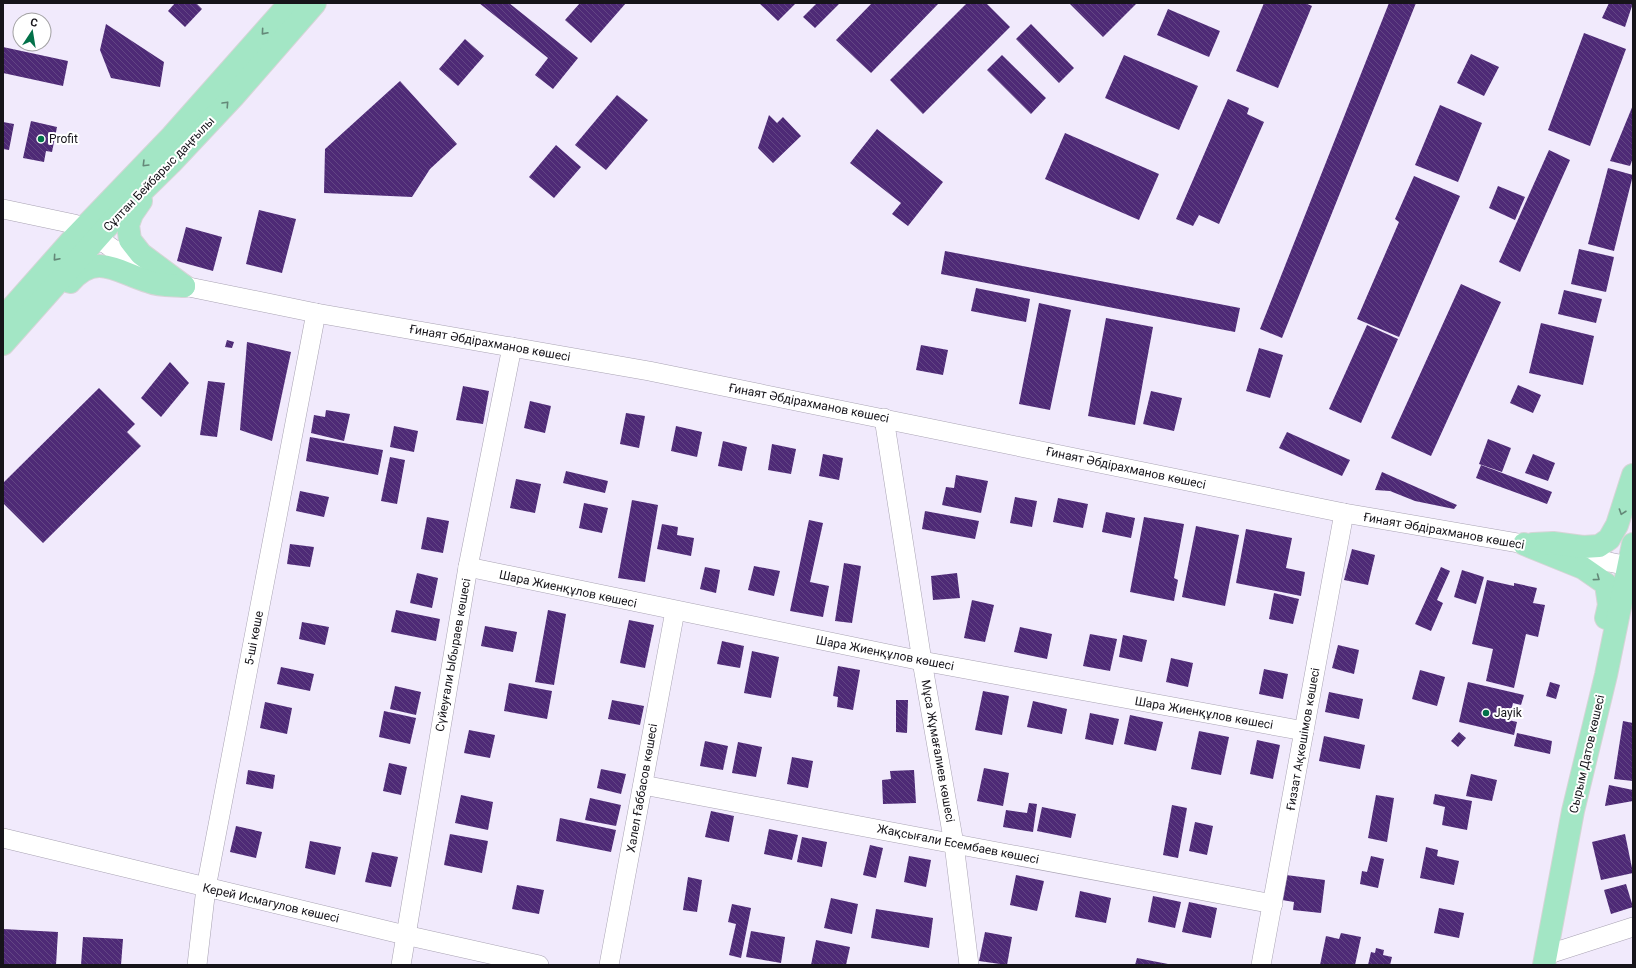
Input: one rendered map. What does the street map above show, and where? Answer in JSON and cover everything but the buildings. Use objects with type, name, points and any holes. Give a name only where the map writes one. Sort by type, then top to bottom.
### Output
[{"type":"main road","name":"Сұлтан Бейбарыс даңғылы","points":[[3,344],[29,315],[90,233],[172,136],[290,3]]},
{"type":"main road","name":"Сұлтан Бейбарыс даңғылы","points":[[3,318],[90,233],[114,219],[159,174],[233,97],[315,3]]},
{"type":"main road","points":[[159,174],[132,214],[128,225],[128,234],[130,240],[141,254],[184,286]]},
{"type":"main road","points":[[29,315],[40,311],[52,302],[78,273],[92,266],[106,266],[152,283],[184,286]]},
{"type":"main road","points":[[1524,544],[1553,543],[1583,547],[1598,546],[1609,539],[1617,525],[1633,475]]},
{"type":"main road","points":[[1524,544],[1583,568],[1606,584],[1609,605],[1598,651],[1599,663],[1606,675]]},
{"type":"main road","name":"Сырым Датов көшесі","points":[[1545,960],[1573,811],[1628,580],[1633,544]]},
{"type":"street","name":"Ғинаят Әбдірахманов көшесі","points":[[3,209],[74,224],[90,233],[142,269],[184,286],[316,312],[649,371],[1344,513],[1524,544],[1628,580]]},
{"type":"street","name":"5-шi көше","points":[[196,965],[206,888],[316,312]]},
{"type":"street","name":"Сүйеуғали Ыбыраев көшесi","points":[[401,965],[468,568],[512,347]]},
{"type":"street","name":"Мұса Жұмағалиев көшесі","points":[[884,418],[922,661],[954,844],[968,965]]},
{"type":"street","name":"Ғиззат Ақкөшімов көшесi","points":[[1262,965],[1344,513]]},
{"type":"street","name":"Шара Жиенқұлов көшесі","points":[[468,568],[922,661],[1304,731]]},
{"type":"street","name":"Халел Ғаббасов көшесі","points":[[609,965],[675,611]]},
{"type":"street","name":"Жақсығали Есембаев көшесi","points":[[643,785],[1273,904]]},
{"type":"street","name":"Керей Исмагулов көшесі","points":[[3,838],[206,888],[539,965]]},
{"type":"street","points":[[1545,960],[1633,927]]},
{"type":"place","name":"Profit","points":[[41,139]]},
{"type":"place","name":"Jayik","points":[[1486,713]]}]
